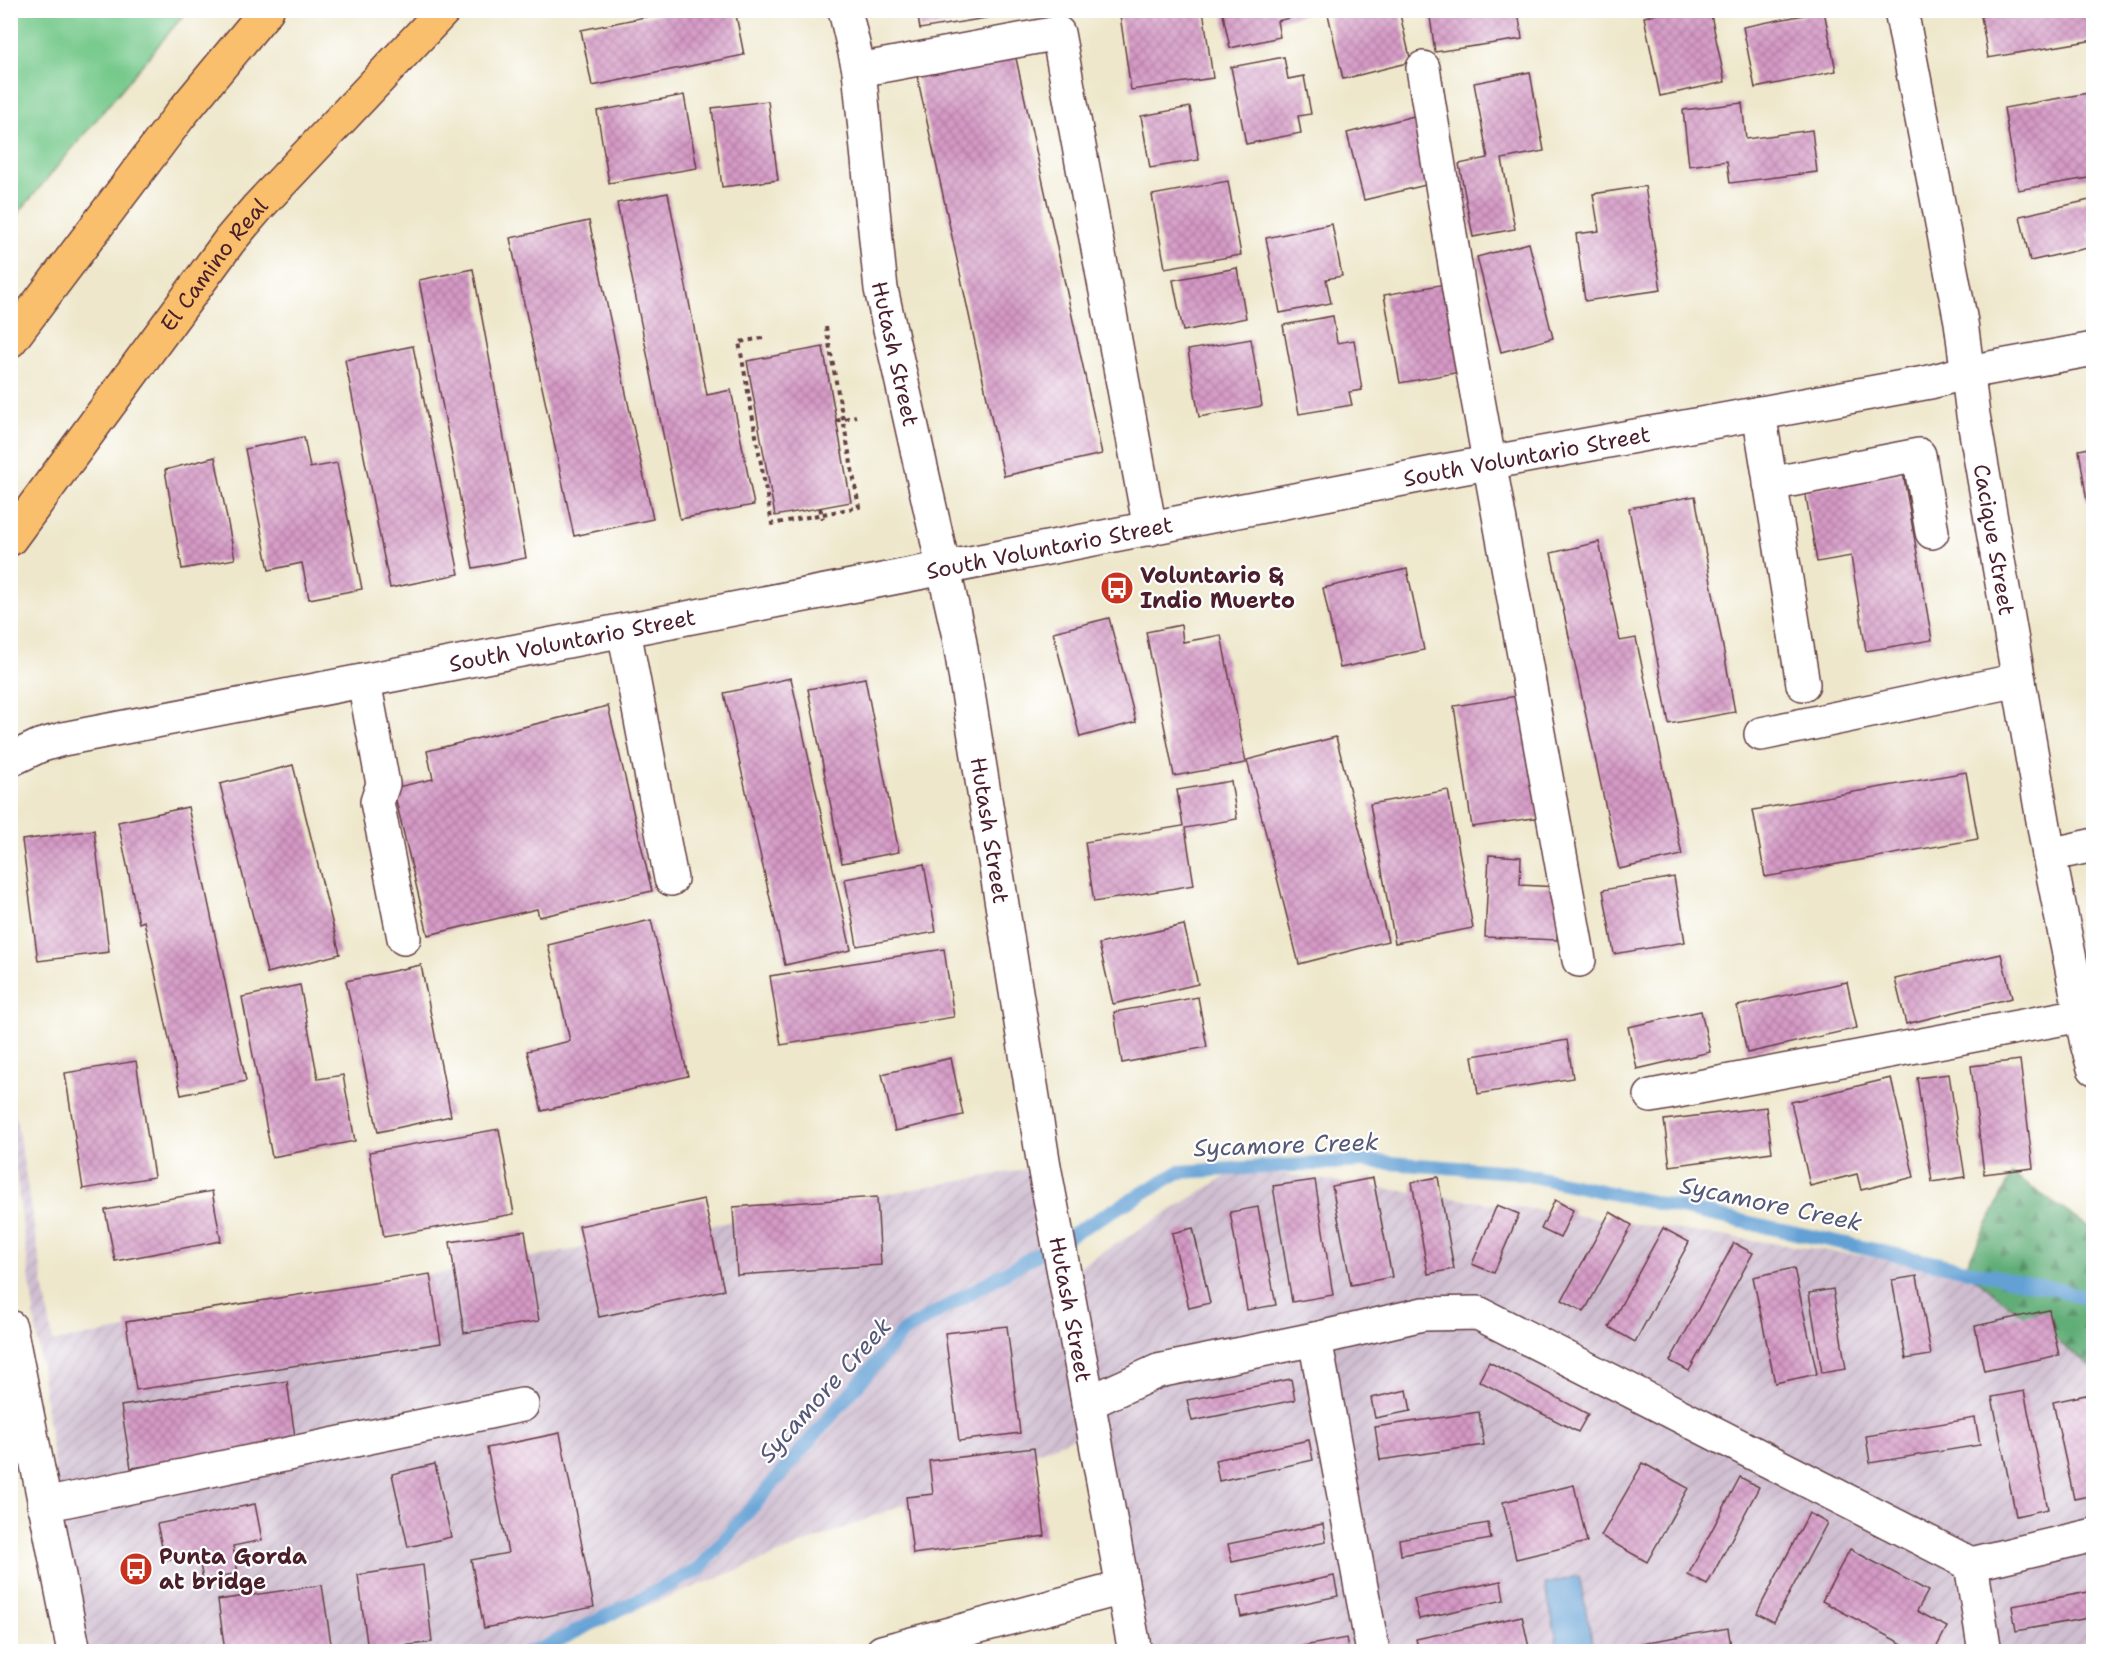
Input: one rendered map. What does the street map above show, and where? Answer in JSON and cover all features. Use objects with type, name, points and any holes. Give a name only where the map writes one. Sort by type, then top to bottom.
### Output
[{"type":"highway","points":[[10,340],[181,114],[267,10]]},
{"type":"highway","name":"El Camino Real","points":[[10,539],[230,240],[274,190],[444,10]]},
{"type":"street","name":"Hutash Street","points":[[845,10],[859,70],[881,289],[958,637],[1044,1166],[1135,1652]]},
{"type":"street","name":"Cacique Street","points":[[1901,10],[1959,310],[1973,415],[2049,855],[2089,1043]]},
{"type":"street","points":[[859,70],[1058,33],[1150,529]]},
{"type":"street","points":[[1423,68],[1489,463],[1579,960]]},
{"type":"street","name":"South Voluntario Street","points":[[10,760],[39,746],[63,739],[942,568],[2094,349]]},
{"type":"street","points":[[1759,413],[1803,684]]},
{"type":"street","points":[[1770,484],[1919,455],[1932,532]]},
{"type":"street","points":[[624,630],[671,879]]},
{"type":"street","points":[[1761,734],[2019,680]]},
{"type":"street","points":[[364,681],[383,784],[377,802],[404,938]]},
{"type":"street","points":[[2049,855],[2094,845]]},
{"type":"street","points":[[1651,1096],[2089,1043]]},
{"type":"street","points":[[1088,1403],[1158,1371],[1423,1314],[1478,1313],[1971,1564],[2094,1535]]},
{"type":"street","points":[[10,1327],[74,1652]]},
{"type":"street","points":[[1315,1339],[1374,1652]]},
{"type":"street","points":[[45,1505],[522,1405]]},
{"type":"street","points":[[1971,1564],[1985,1652]]},
{"type":"street","points":[[882,1652],[1122,1588]]},
{"type":"path","points":[[763,338],[739,342],[758,435],[772,524],[822,517],[859,507],[826,327]]},
{"type":"path","points":[[836,421],[856,416]]},
{"type":"path","points":[[820,508],[822,517]]},
{"type":"shaded area","points":[[10,1081],[53,1342],[1044,1166],[1065,1275],[1240,1168],[1964,1270],[2093,1368],[2093,1651],[1144,1651],[1093,1430],[532,1651],[78,1651],[11,1136]]},
{"type":"green space","points":[[10,11],[187,11],[11,222]]},
{"type":"green space","points":[[2012,1174],[2093,1230],[2093,1368],[1964,1270]]},
{"type":"water","points":[[1579,1576],[1594,1651],[1559,1651],[1545,1584]]},
{"type":"building","points":[[679,10],[735,10],[744,55],[592,86],[581,30]]},
{"type":"building","points":[[917,10],[1022,10],[1022,12],[920,29]]},
{"type":"building","points":[[1149,10],[1203,10],[1213,78],[1131,90],[1120,15]]},
{"type":"building","points":[[1222,10],[1317,11],[1277,21],[1280,37],[1230,48]]},
{"type":"building","points":[[1327,10],[1399,10],[1411,62],[1343,79]]},
{"type":"building","points":[[1429,10],[1518,10],[1522,39],[1435,52]]},
{"type":"building","points":[[1673,10],[1710,10],[1725,82],[1660,96],[1644,17]]},
{"type":"building","points":[[1980,10],[2094,10],[2094,40],[1988,58]]},
{"type":"building","points":[[1824,11],[1836,71],[1755,88],[1743,27]]},
{"type":"building","points":[[1014,49],[1102,454],[1004,476],[916,71]]},
{"type":"building","points":[[1284,57],[1288,79],[1304,76],[1311,114],[1298,116],[1301,133],[1246,144],[1231,67]]},
{"type":"building","points":[[1530,72],[1544,151],[1502,159],[1515,229],[1473,237],[1459,164],[1488,158],[1474,83]]},
{"type":"building","points":[[2094,92],[2094,177],[2018,190],[2004,108]]},
{"type":"building","points":[[684,95],[697,168],[609,183],[597,111]]},
{"type":"building","points":[[768,101],[778,180],[722,187],[712,108]]},
{"type":"building","points":[[1742,103],[1746,139],[1812,130],[1817,172],[1730,183],[1727,161],[1689,166],[1683,110]]},
{"type":"building","points":[[1190,107],[1199,160],[1150,168],[1141,116]]},
{"type":"building","points":[[1414,116],[1430,184],[1364,200],[1347,133]]},
{"type":"building","points":[[1228,181],[1241,255],[1165,268],[1152,195]]},
{"type":"building","points":[[1645,186],[1661,290],[1585,301],[1576,234],[1599,231],[1593,194]]},
{"type":"building","points":[[668,193],[707,395],[731,390],[754,505],[680,519],[617,203]]},
{"type":"building","points":[[2094,199],[2094,232],[2089,233],[2092,247],[2030,261],[2020,216]]},
{"type":"building","points":[[589,221],[653,519],[574,536],[510,238]]},
{"type":"building","points":[[1332,224],[1342,276],[1326,279],[1331,303],[1280,313],[1266,238]]},
{"type":"building","points":[[1529,243],[1553,338],[1501,352],[1477,257]]},
{"type":"building","points":[[1237,268],[1246,318],[1183,331],[1173,280]]},
{"type":"building","points":[[473,269],[526,558],[473,568],[419,280]]},
{"type":"building","points":[[1451,283],[1466,371],[1400,383],[1384,295]]},
{"type":"building","points":[[1333,316],[1337,343],[1354,340],[1362,390],[1349,392],[1352,405],[1299,414],[1283,325]]},
{"type":"building","points":[[1251,339],[1262,406],[1199,417],[1188,350]]},
{"type":"building","points":[[413,346],[459,574],[390,588],[345,360]]},
{"type":"building","points":[[823,347],[851,502],[775,516],[747,361]]},
{"type":"building","points":[[304,437],[310,468],[337,463],[362,589],[309,599],[302,563],[269,570],[245,449]]},
{"type":"building","points":[[2094,447],[2094,501],[2087,502],[2079,450]]},
{"type":"building","points":[[215,457],[235,559],[182,569],[165,470]]},
{"type":"building","points":[[1903,472],[1932,640],[1866,651],[1851,556],[1817,562],[1805,490]]},
{"type":"building","points":[[1695,496],[1735,712],[1669,724],[1629,508]]},
{"type":"building","points":[[2094,522],[2094,552],[2092,552],[2087,523]]},
{"type":"building","points":[[1599,542],[1620,641],[1636,638],[1682,855],[1619,869],[1551,553]]},
{"type":"building","points":[[1407,569],[1424,650],[1340,668],[1323,588]]},
{"type":"building","points":[[1109,618],[1136,722],[1080,737],[1053,632]]},
{"type":"building","points":[[1181,625],[1183,642],[1221,635],[1246,763],[1174,776],[1146,632]]},
{"type":"building","points":[[791,678],[851,950],[785,965],[724,693]]},
{"type":"building","points":[[865,678],[899,852],[842,863],[808,689]]},
{"type":"building","points":[[1523,695],[1540,817],[1472,827],[1454,706]]},
{"type":"building","points":[[608,706],[652,891],[539,917],[537,909],[428,935],[393,788],[433,779],[427,751]]},
{"type":"building","points":[[1336,737],[1388,941],[1299,964],[1247,760]]},
{"type":"building","points":[[293,765],[340,954],[267,973],[220,784]]},
{"type":"building","points":[[1966,772],[1978,839],[1765,877],[1753,810]]},
{"type":"building","points":[[1231,781],[1237,819],[1185,828],[1194,885],[1094,902],[1085,842],[1183,826],[1177,790]]},
{"type":"building","points":[[1448,790],[1473,928],[1395,943],[1370,804]]},
{"type":"building","points":[[188,807],[246,1081],[181,1095],[144,921],[139,923],[118,822]]},
{"type":"building","points":[[94,830],[109,952],[38,961],[22,840]]},
{"type":"building","points":[[1489,855],[1521,857],[1520,885],[1559,887],[1557,940],[1485,937]]},
{"type":"building","points":[[924,864],[936,932],[857,946],[845,879]]},
{"type":"building","points":[[1674,877],[1685,942],[1614,954],[1603,890]]},
{"type":"building","points":[[651,920],[688,1076],[542,1111],[527,1051],[570,1041],[548,945]]},
{"type":"building","points":[[1184,925],[1198,984],[1113,1004],[1099,944]]},
{"type":"building","points":[[944,949],[954,1017],[781,1045],[770,976]]},
{"type":"building","points":[[2001,954],[2012,998],[1906,1024],[1895,979]]},
{"type":"building","points":[[421,965],[451,1116],[378,1132],[346,981]]},
{"type":"building","points":[[1847,982],[1857,1028],[1747,1053],[1737,1006]]},
{"type":"building","points":[[300,985],[318,1079],[343,1075],[355,1141],[272,1157],[242,997]]},
{"type":"building","points":[[1198,997],[1207,1047],[1122,1063],[1114,1012]]},
{"type":"building","points":[[1701,1011],[1710,1052],[1637,1069],[1628,1027]]},
{"type":"building","points":[[1567,1040],[1573,1078],[1478,1094],[1472,1056]]},
{"type":"building","points":[[951,1058],[963,1115],[895,1131],[882,1074]]},
{"type":"building","points":[[2020,1060],[2033,1168],[1984,1174],[1971,1066]]},
{"type":"building","points":[[136,1061],[154,1177],[83,1189],[65,1073]]},
{"type":"building","points":[[1949,1074],[1965,1177],[1932,1182],[1917,1078]]},
{"type":"building","points":[[1891,1078],[1914,1177],[1861,1190],[1857,1174],[1810,1186],[1791,1102]]},
{"type":"building","points":[[1766,1107],[1772,1152],[1670,1166],[1664,1120]]},
{"type":"building","points":[[499,1129],[514,1214],[384,1237],[369,1152]]},
{"type":"building","points":[[1438,1177],[1454,1269],[1428,1274],[1412,1182]]},
{"type":"building","points":[[1373,1178],[1392,1277],[1351,1285],[1332,1186]]},
{"type":"building","points":[[1315,1180],[1333,1295],[1292,1302],[1273,1186]]},
{"type":"building","points":[[212,1191],[221,1241],[115,1261],[105,1210]]},
{"type":"building","points":[[877,1197],[881,1265],[737,1275],[733,1207]]},
{"type":"building","points":[[704,1199],[724,1290],[599,1317],[579,1226]]},
{"type":"building","points":[[1555,1200],[1573,1210],[1560,1238],[1541,1229]]},
{"type":"building","points":[[1497,1205],[1519,1214],[1494,1273],[1472,1264]]},
{"type":"building","points":[[1258,1207],[1276,1305],[1247,1310],[1230,1212]]},
{"type":"building","points":[[1610,1212],[1632,1225],[1584,1312],[1562,1300]]},
{"type":"building","points":[[1193,1228],[1210,1303],[1189,1308],[1172,1233]]},
{"type":"building","points":[[1663,1228],[1689,1242],[1635,1342],[1609,1327]]},
{"type":"building","points":[[525,1231],[539,1321],[464,1333],[450,1242]]},
{"type":"building","points":[[1734,1243],[1753,1253],[1689,1371],[1670,1361]]},
{"type":"building","points":[[1794,1268],[1817,1374],[1775,1383],[1753,1277]]},
{"type":"building","points":[[430,1274],[441,1343],[136,1390],[126,1322]]},
{"type":"building","points":[[1917,1276],[1931,1355],[1906,1359],[1892,1280]]},
{"type":"building","points":[[1833,1289],[1846,1369],[1822,1373],[1809,1293]]},
{"type":"building","points":[[2049,1310],[2059,1355],[1984,1371],[1975,1326]]},
{"type":"building","points":[[1007,1326],[1020,1433],[959,1441],[945,1333]]},
{"type":"building","points":[[1489,1362],[1588,1414],[1578,1432],[1479,1381]]},
{"type":"building","points":[[1291,1379],[1295,1400],[1192,1421],[1187,1400]]},
{"type":"building","points":[[287,1381],[296,1444],[131,1468],[121,1406]]},
{"type":"building","points":[[1407,1390],[1411,1411],[1375,1418],[1371,1398]]},
{"type":"building","points":[[2024,1391],[2048,1509],[2016,1516],[1992,1397]]},
{"type":"building","points":[[2086,1395],[2094,1429],[2094,1495],[2074,1499],[2053,1402]]},
{"type":"building","points":[[1479,1412],[1484,1445],[1380,1460],[1375,1427]]},
{"type":"building","points":[[1975,1418],[1980,1445],[1870,1463],[1866,1436]]},
{"type":"building","points":[[560,1433],[594,1607],[484,1628],[471,1560],[508,1553],[487,1448]]},
{"type":"building","points":[[1309,1440],[1313,1460],[1219,1481],[1215,1460]]},
{"type":"building","points":[[1034,1448],[1045,1536],[913,1554],[906,1497],[933,1494],[929,1461]]},
{"type":"building","points":[[1643,1463],[1688,1488],[1647,1562],[1601,1536]]},
{"type":"building","points":[[435,1464],[451,1537],[408,1547],[392,1474]]},
{"type":"building","points":[[1740,1477],[1759,1487],[1707,1585],[1688,1575]]},
{"type":"building","points":[[1574,1485],[1587,1542],[1516,1559],[1503,1502]]},
{"type":"building","points":[[255,1504],[262,1540],[233,1546],[238,1573],[203,1580],[198,1553],[165,1560],[157,1524]]},
{"type":"building","points":[[1809,1513],[1827,1523],[1774,1622],[1757,1613]]},
{"type":"building","points":[[1488,1523],[1491,1539],[1401,1555],[1399,1539]]},
{"type":"building","points":[[1323,1524],[1326,1542],[1232,1562],[1228,1544]]},
{"type":"building","points":[[1850,1549],[1928,1591],[1917,1611],[1947,1627],[1934,1652],[1917,1652],[1822,1601]]},
{"type":"building","points":[[423,1565],[432,1642],[368,1651],[358,1575]]},
{"type":"building","points":[[1334,1576],[1338,1596],[1241,1617],[1237,1597]]},
{"type":"building","points":[[1501,1581],[1504,1600],[1419,1619],[1414,1599]]},
{"type":"building","points":[[322,1585],[332,1650],[225,1652],[218,1600]]},
{"type":"building","points":[[2094,1591],[2094,1617],[2016,1631],[2012,1606]]},
{"type":"building","points":[[1522,1616],[1530,1652],[1419,1652],[1416,1639]]},
{"type":"building","points":[[1728,1628],[1732,1652],[1631,1652],[1630,1645]]},
{"type":"building","points":[[1346,1638],[1349,1652],[1282,1652],[1282,1650]]},
{"type":"waterway","name":"Sycamore Creek","points":[[528,1652],[545,1647],[698,1570],[903,1332],[1179,1172],[1363,1161],[1513,1172],[2060,1290],[2094,1301]]},
{"type":"place","name":"Voluntario & Indio Muerto","points":[[1117,588]]},
{"type":"place","name":"Punta Gorda at bridge","points":[[136,1569]]}]
